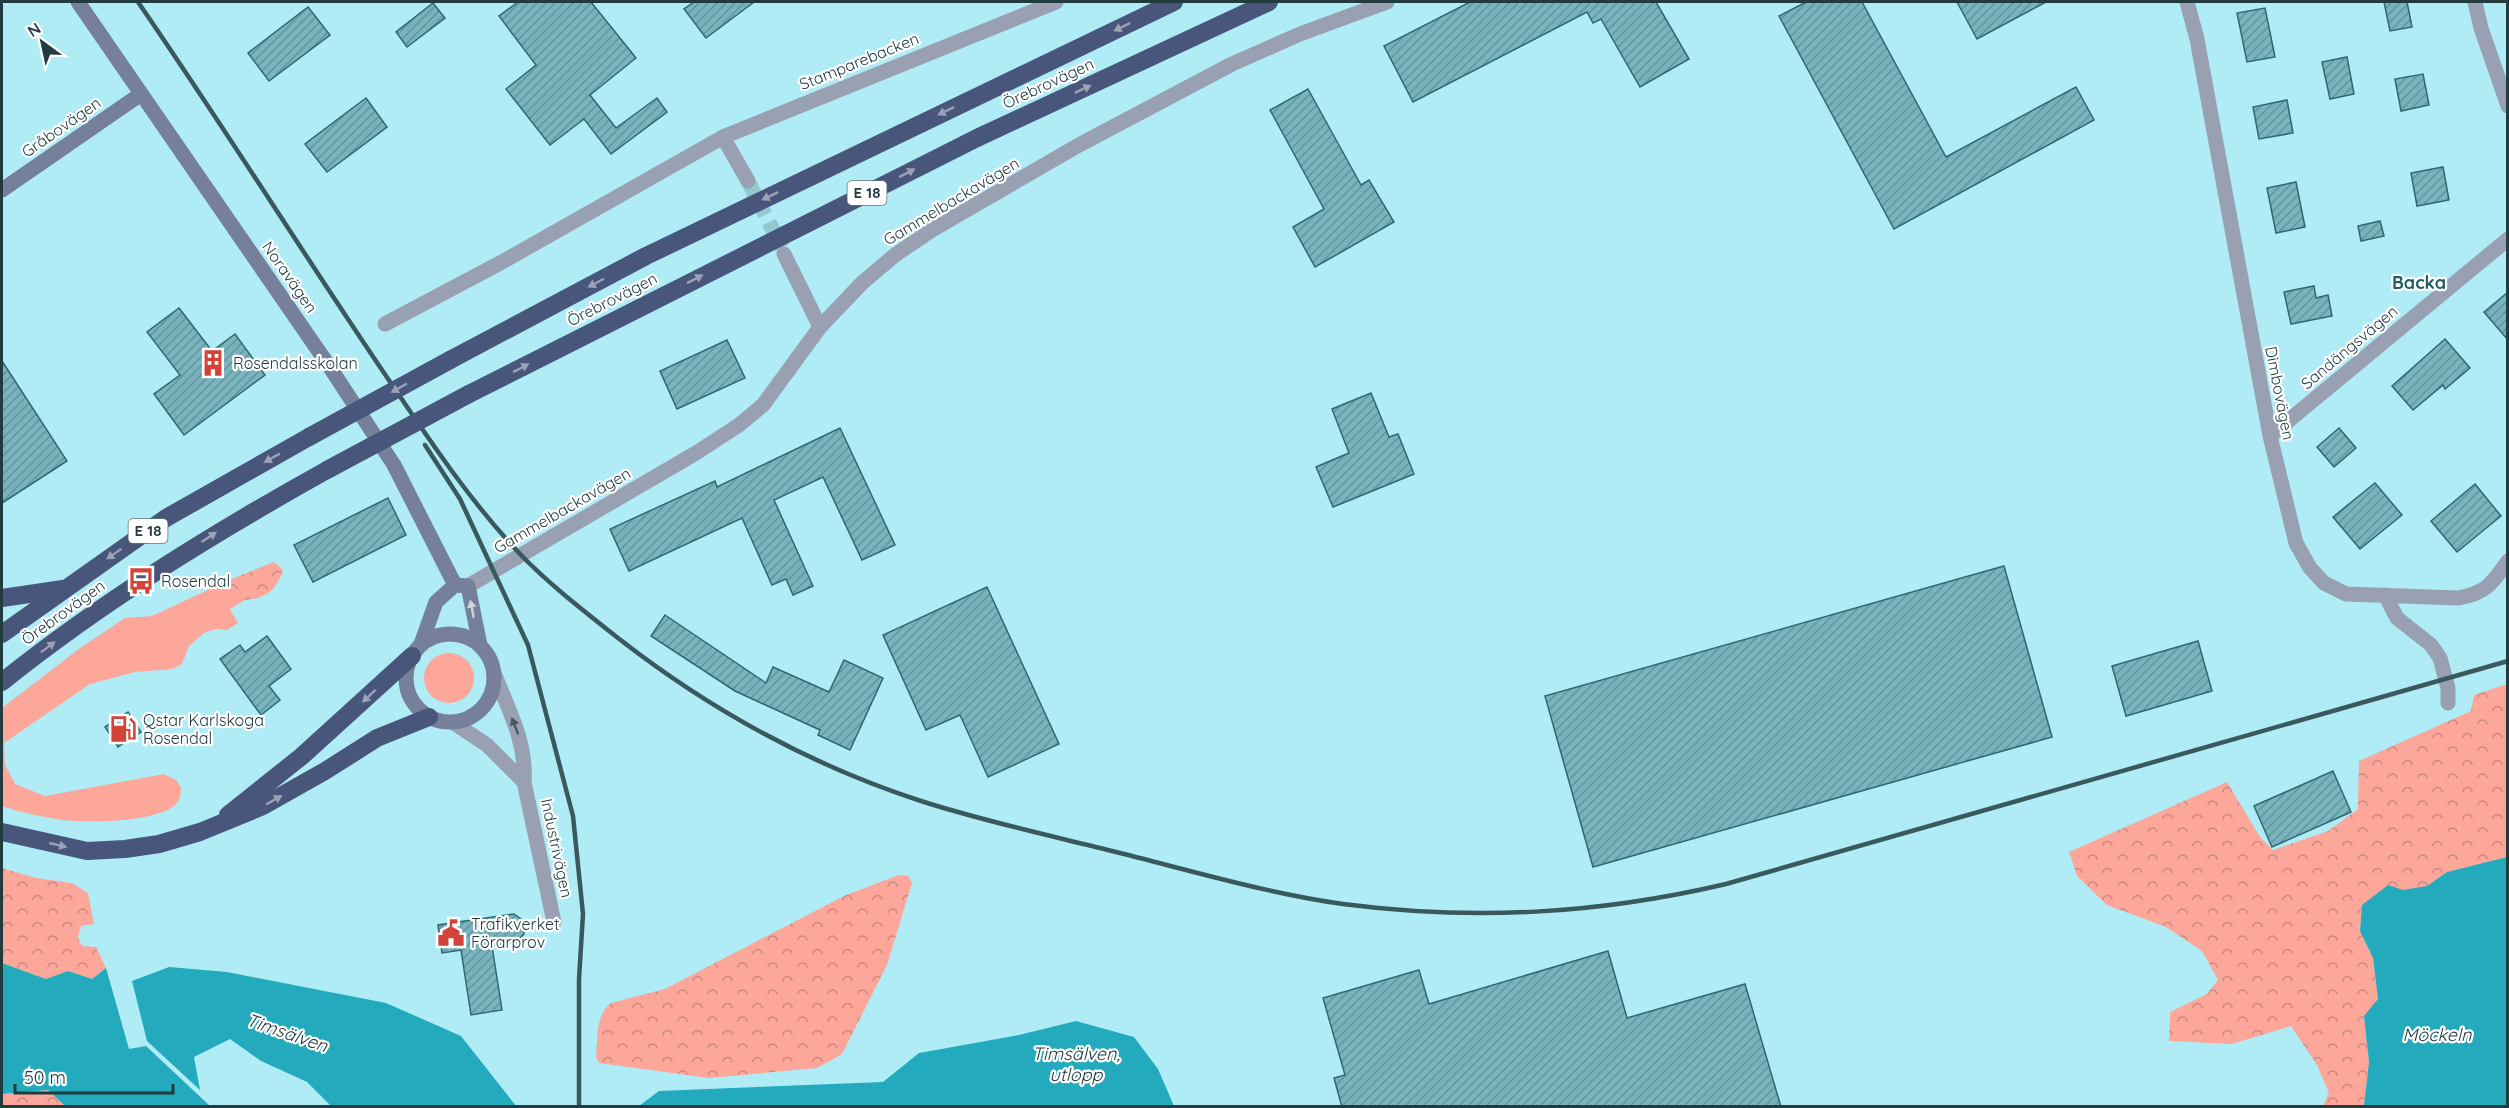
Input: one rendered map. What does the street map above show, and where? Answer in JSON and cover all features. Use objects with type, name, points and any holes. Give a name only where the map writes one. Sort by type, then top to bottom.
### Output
[{"type":"highway","name":"Örebrovägen","points":[[2,634],[166,518],[450,360],[646,256],[1174,2]]},
{"type":"highway","name":"Örebrovägen","points":[[2,682],[88,617],[150,576],[238,519],[327,470],[469,394],[977,138],[1269,2]]},
{"type":"highway","points":[[2,598],[65,588]]},
{"type":"highway","points":[[220,822],[249,796],[302,756],[417,650]]},
{"type":"highway","points":[[2,831],[87,852],[159,844],[200,832],[263,806],[377,738],[429,717]]},
{"type":"street","name":"Noravägen","points":[[78,2],[329,366],[394,465],[461,585],[480,645]]},
{"type":"street","name":"Stamparebacken","points":[[385,324],[502,262],[723,137],[1056,2]]},
{"type":"street","name":"Gammelbackavägen","points":[[461,585],[696,453],[739,424],[763,405],[820,327],[862,283],[895,255],[932,230],[1079,145],[1233,64],[1300,34],[1388,2]]},
{"type":"street","name":"Dimbovägen","points":[[2187,2],[2197,39],[2270,436],[2296,543],[2310,568],[2324,583],[2346,594],[2458,598],[2476,595],[2490,586],[2508,561]]},
{"type":"street","points":[[2475,2],[2481,28],[2508,106]]},
{"type":"street","name":"Gråbovägen","points":[[2,190],[141,94]]},
{"type":"street","points":[[723,137],[748,181]]},
{"type":"street","name":"Sandängsvägen","points":[[2270,436],[2508,240]]},
{"type":"street","points":[[784,254],[820,327]]},
{"type":"street","points":[[417,650],[443,634],[466,637],[480,645],[489,658],[494,673],[489,697],[480,710],[454,723],[429,717],[417,707],[409,694],[406,671],[436,602],[461,585]]},
{"type":"street","points":[[2385,595],[2397,618],[2431,645],[2440,658],[2448,688],[2448,703]]},
{"type":"street","name":"Industrivägen","points":[[494,673],[526,761],[524,782],[554,922]]},
{"type":"street","name":"Industrivägen","points":[[454,723],[488,745],[524,782]]},
{"type":"green space","points":[[274,562],[283,570],[277,583],[264,595],[245,600],[227,581]]},
{"type":"green space","points":[[227,581],[245,600],[230,609],[238,623],[227,630],[216,629],[204,633],[189,646],[182,664],[172,669],[135,672],[90,684],[4,743],[5,765],[15,784],[45,796],[164,774],[176,780],[181,788],[176,804],[161,813],[115,821],[68,821],[29,814],[2,806],[2,708],[80,648],[125,618],[152,616]]},
{"type":"green space","points":[[444,653],[454,653],[467,660],[474,673],[474,683],[467,696],[454,703],[444,703],[435,699],[428,692],[424,683],[424,673],[428,664],[435,657]]},
{"type":"green space","points":[[2507,684],[2507,857],[2447,872],[2427,886],[2375,896],[2362,906],[2360,931],[2373,958],[2378,999],[2364,1017],[2369,1062],[2364,1106],[2323,1106],[2329,1093],[2317,1065],[2291,1026],[2232,1044],[2169,1041],[2170,1012],[2207,994],[2218,980],[2202,951],[2166,927],[2107,905],[2077,876],[2069,852],[2227,782],[2260,837],[2273,850],[2328,831],[2358,809],[2359,761],[2471,711],[2474,695]]},
{"type":"green space","points":[[2,868],[36,878],[72,883],[88,893],[94,924],[81,926],[78,938],[82,946],[96,947],[106,968],[92,979],[68,971],[46,979],[2,963]]},
{"type":"green space","points":[[899,875],[908,876],[912,883],[887,965],[842,1054],[817,1068],[709,1078],[599,1063],[596,1057],[598,1028],[602,1014],[611,1003],[665,989],[846,895]]},
{"type":"green space","points":[[48,1090],[65,1106],[2,1106],[2,1094]]},
{"type":"water","name":"Möckeln","points":[[2507,857],[2507,1106],[2364,1106],[2369,1062],[2364,1016],[2378,999],[2373,958],[2360,931],[2362,905],[2388,885],[2403,890],[2427,886],[2447,872]]},
{"type":"water","points":[[2,963],[46,979],[68,971],[92,979],[106,968],[129,1049],[146,1046],[210,1106],[65,1106],[48,1090],[2,1094]]},
{"type":"water","name":"Timsälven","points":[[169,967],[227,972],[386,1003],[461,1036],[516,1106],[331,1106],[307,1082],[261,1061],[230,1039],[194,1057],[200,1090],[147,1041],[132,981]]},
{"type":"water","name":"Timsälven, utlopp","points":[[1076,1021],[1134,1037],[1158,1069],[1174,1106],[639,1106],[659,1091],[883,1082],[919,1053],[1019,1035]]},
{"type":"building","points":[[518,2],[591,2],[636,58],[590,95],[616,128],[657,98],[667,112],[611,154],[584,119],[550,145],[506,89],[536,65],[499,16]]},
{"type":"building","points":[[694,2],[754,2],[706,38],[684,9]]},
{"type":"building","points":[[1470,2],[1656,2],[1689,59],[1640,87],[1601,19],[1593,23],[1587,12],[1413,102],[1384,46]]},
{"type":"building","points":[[1806,2],[1862,2],[1946,157],[2076,87],[2094,120],[1894,229],[1779,16]]},
{"type":"building","points":[[1957,2],[2046,2],[1977,39]]},
{"type":"building","points":[[2384,2],[2407,2],[2412,27],[2390,31]]},
{"type":"building","points":[[433,3],[445,18],[407,47],[396,32]]},
{"type":"building","points":[[308,7],[330,35],[269,81],[248,53]]},
{"type":"building","points":[[2265,8],[2275,57],[2247,62],[2237,13]]},
{"type":"building","points":[[2347,57],[2354,94],[2330,99],[2322,62]]},
{"type":"building","points":[[2423,74],[2429,105],[2401,111],[2395,79]]},
{"type":"building","points":[[1308,89],[1361,185],[1369,180],[1394,222],[1315,267],[1293,227],[1324,209],[1270,110]]},
{"type":"building","points":[[366,98],[387,127],[327,172],[305,144]]},
{"type":"building","points":[[2287,100],[2293,133],[2259,139],[2253,107]]},
{"type":"building","points":[[2443,167],[2449,200],[2417,206],[2411,173]]},
{"type":"building","points":[[2296,182],[2305,227],[2276,233],[2267,188]]},
{"type":"building","points":[[2380,221],[2384,236],[2361,241],[2358,226]]},
{"type":"building","points":[[2314,286],[2316,298],[2328,295],[2332,316],[2291,324],[2284,292]]},
{"type":"building","points":[[2508,292],[2508,340],[2484,312]]},
{"type":"building","name":"Rosendalsskolan","points":[[179,308],[212,351],[235,334],[265,375],[184,435],[154,394],[180,375],[147,332]]},
{"type":"building","points":[[2445,339],[2470,368],[2445,389],[2443,385],[2413,410],[2392,386]]},
{"type":"building","points":[[727,340],[745,378],[677,409],[660,371]]},
{"type":"building","points":[[2,361],[67,461],[2,503]]},
{"type":"building","points":[[1371,393],[1389,437],[1398,434],[1414,474],[1333,507],[1316,467],[1349,453],[1332,409]]},
{"type":"building","points":[[840,428],[895,545],[862,560],[823,477],[774,500],[813,586],[793,595],[786,579],[772,585],[742,518],[629,571],[610,529],[715,481],[717,487]]},
{"type":"building","points":[[2339,428],[2356,448],[2334,467],[2317,447]]},
{"type":"building","points":[[2375,483],[2402,515],[2360,549],[2333,517]]},
{"type":"building","points":[[2475,484],[2501,516],[2457,552],[2431,521]]},
{"type":"building","points":[[388,498],[406,535],[313,582],[294,545]]},
{"type":"building","points":[[2004,566],[2052,737],[1593,867],[1545,696]]},
{"type":"building","points":[[987,587],[1059,744],[988,777],[960,715],[926,730],[883,635]]},
{"type":"building","points":[[665,615],[766,683],[773,667],[829,692],[844,660],[883,678],[850,750],[818,735],[820,730],[735,691],[651,636]]},
{"type":"building","points":[[267,636],[291,669],[269,686],[280,700],[261,715],[220,659],[240,645],[245,652]]},
{"type":"building","points":[[2198,641],[2212,691],[2126,716],[2112,666]]},
{"type":"building","name":"Qstar Karlskoga Rosendal","points":[[128,712],[141,732],[118,747],[105,727]]},
{"type":"building","points":[[2333,771],[2351,812],[2272,847],[2254,806]]},
{"type":"building","points":[[514,914],[521,919],[524,934],[517,942],[492,946],[502,1010],[471,1015],[461,950],[442,953],[438,925]]},
{"type":"building","points":[[1608,951],[1627,1018],[1745,984],[1781,1107],[1342,1107],[1334,1078],[1345,1075],[1323,998],[1419,970],[1429,1004]]},
{"type":"tunnel","points":[[748,181],[782,248]]},
{"type":"railway","points":[[138,2],[428,438],[481,509],[531,565],[568,598],[653,664],[762,733],[880,787],[968,815],[1256,887],[1343,904],[1392,909],[1488,913],[1583,908],[1631,902],[1726,884],[2508,661]]},
{"type":"railway","points":[[425,445],[460,499],[528,645],[573,816],[583,914],[579,979],[579,1106]]},
{"type":"place","name":"Rosendalsskolan","points":[[213,363]]},
{"type":"place","name":"Rosendal","points":[[141,581]]},
{"type":"place","name":"Qstar Karlskoga Rosendal","points":[[123,729]]},
{"type":"place","name":"Trafikverket Förarprov","points":[[451,933]]},
{"type":"district","name":"Backa","points":[[2419,283]]}]
